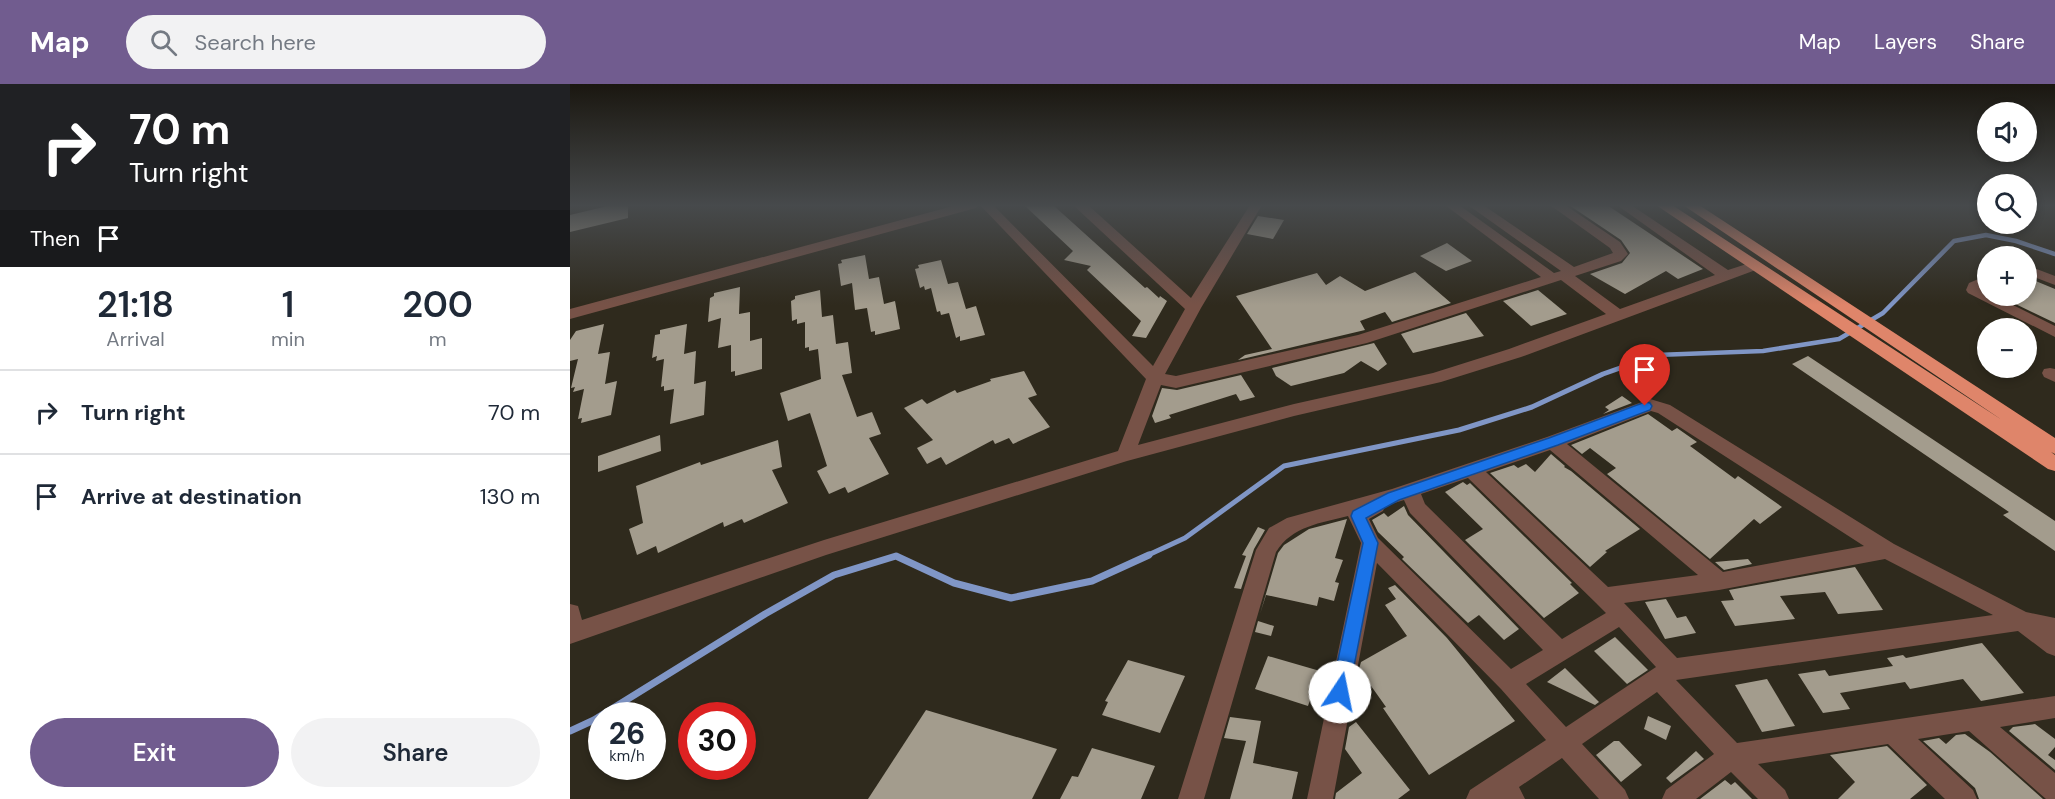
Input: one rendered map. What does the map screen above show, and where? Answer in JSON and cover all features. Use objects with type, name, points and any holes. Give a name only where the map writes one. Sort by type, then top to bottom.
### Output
[{"type":"highway","points":[[1715,238],[2055,464]]},
{"type":"highway","points":[[1740,238],[2055,447]]},
{"type":"street","points":[[570,314],[830,238]]},
{"type":"street","points":[[1019,238],[1155,378],[1176,382],[1360,339],[1616,258],[1621,254],[1604,238]]},
{"type":"street","points":[[1117,238],[1193,308]]},
{"type":"street","points":[[1125,456],[1155,378],[1234,238]]},
{"type":"street","points":[[1504,238],[1563,275]]},
{"type":"street","points":[[1517,238],[1616,314]]},
{"type":"street","points":[[1671,238],[1726,276]]},
{"type":"street","points":[[571,626],[1125,456],[1294,410],[1435,378],[1515,353],[1616,314],[1756,265]]},
{"type":"street","points":[[2037,274],[2055,281]]},
{"type":"street","points":[[2004,306],[2055,332]]},
{"type":"street","points":[[1191,799],[1266,550],[1280,530],[1402,494],[1553,442],[1638,408],[1656,406],[1887,550],[2022,621],[2055,646]]},
{"type":"street","points":[[1553,442],[1719,580]]},
{"type":"street","points":[[1472,470],[1622,615],[1732,756],[1776,799]]},
{"type":"street","points":[[1402,494],[1358,516],[1371,543],[1509,682],[1616,799]]},
{"type":"street","points":[[1402,494],[1559,651]]},
{"type":"street","points":[[1320,799],[1371,543]]},
{"type":"street","points":[[1604,597],[1719,580],[1887,550]]},
{"type":"street","points":[[1509,682],[1622,615]]},
{"type":"street","points":[[1479,799],[1506,792],[1564,741],[1666,674],[2022,621],[2055,628]]},
{"type":"street","points":[[1675,799],[1732,756],[1891,731],[2051,712]]},
{"type":"street","points":[[1975,721],[2055,790]]},
{"type":"street","points":[[1891,731],[1964,799]]},
{"type":"building","points":[[1060,238],[1090,238],[1145,288],[1147,287],[1159,298],[1160,296],[1167,301],[1146,338],[1132,336],[1141,321],[1087,270],[1091,266],[1064,260],[1073,251]]},
{"type":"building","points":[[1619,238],[1657,238],[1703,269],[1678,279],[1666,271],[1625,294],[1590,274],[1622,263],[1630,253]]},
{"type":"building","points":[[1447,243],[1472,261],[1446,271],[1420,256]]},
{"type":"building","points":[[865,255],[869,279],[879,277],[884,304],[895,301],[900,329],[875,335],[875,331],[871,332],[867,308],[855,310],[852,283],[841,286],[838,264],[842,263],[841,260]]},
{"type":"building","points":[[941,260],[948,284],[958,282],[966,309],[976,306],[985,335],[960,341],[960,336],[956,338],[949,313],[941,315],[940,311],[937,312],[931,288],[925,290],[924,286],[920,288],[915,269],[919,268],[918,265]]},
{"type":"building","points":[[1415,272],[1451,303],[1392,322],[1385,312],[1360,321],[1365,330],[1238,360],[1245,355],[1272,349],[1236,296],[1317,273],[1326,285],[1340,276],[1365,291]]},
{"type":"building","points":[[2037,282],[2055,289],[2055,323],[2020,306],[2037,306]]},
{"type":"building","points":[[740,287],[739,314],[750,312],[750,341],[762,338],[762,369],[735,376],[735,371],[731,372],[731,345],[718,348],[721,318],[708,322],[710,298],[714,296],[714,293]]},
{"type":"building","points":[[820,290],[822,317],[833,315],[836,344],[848,342],[852,373],[842,375],[857,417],[872,412],[881,434],[869,438],[889,474],[848,493],[845,487],[829,494],[817,471],[827,466],[810,413],[788,421],[780,393],[821,379],[818,349],[809,351],[809,347],[805,348],[805,322],[797,324],[797,319],[792,321],[791,301],[795,299],[795,296]]},
{"type":"building","points":[[1538,290],[1567,314],[1531,326],[1503,301]]},
{"type":"building","points":[[1466,313],[1484,336],[1413,353],[1401,334]]},
{"type":"building","points":[[604,324],[598,354],[610,352],[605,384],[617,381],[611,415],[581,423],[582,418],[578,419],[584,389],[573,392],[575,387],[571,388],[578,359],[570,361],[570,340],[576,331]]},
{"type":"building","points":[[687,324],[684,354],[696,351],[694,384],[706,381],[704,415],[670,424],[674,389],[664,391],[664,386],[661,387],[664,359],[656,361],[657,356],[652,358],[655,335],[660,334],[660,330]]},
{"type":"building","points":[[1374,343],[1387,364],[1378,371],[1361,361],[1344,373],[1291,386],[1276,376],[1272,368]]},
{"type":"building","points":[[1808,356],[2055,521],[2055,551],[2003,515],[2009,512],[1792,364]]},
{"type":"building","points":[[1024,371],[1037,395],[1028,398],[1050,427],[1013,444],[1009,438],[995,444],[993,440],[946,465],[941,457],[927,464],[917,448],[933,440],[904,408],[922,399],[927,404],[955,390],[957,393],[991,381],[990,379]]},
{"type":"building","points":[[1241,375],[1255,397],[1240,401],[1236,394],[1169,415],[1171,418],[1155,423],[1152,416],[1162,388],[1177,390]]},
{"type":"building","points":[[1622,396],[1632,403],[1603,414],[1609,410],[1605,407]]},
{"type":"building","points":[[1648,414],[1672,431],[1677,428],[1697,442],[1690,446],[1735,479],[1738,476],[1782,507],[1760,524],[1754,519],[1710,559],[1607,474],[1616,468],[1590,448],[1582,454],[1571,445]]},
{"type":"building","points":[[660,435],[661,451],[598,472],[598,456]]},
{"type":"building","points":[[778,440],[782,467],[772,470],[788,503],[744,523],[742,519],[724,527],[723,522],[658,553],[656,546],[637,555],[629,529],[643,523],[636,486],[700,462],[701,465]]},
{"type":"building","points":[[1551,454],[1640,529],[1605,551],[1607,552],[1590,567],[1490,473],[1514,465],[1518,468],[1526,464],[1535,472]]},
{"type":"building","points":[[1463,482],[1467,485],[1470,483],[1572,583],[1570,584],[1579,593],[1544,618],[1465,540],[1483,529],[1445,492]]},
{"type":"building","points":[[1404,506],[1408,515],[1519,629],[1504,640],[1479,615],[1468,623],[1402,559],[1404,557],[1378,532],[1372,520],[1384,513],[1388,517]]},
{"type":"building","points":[[1347,519],[1335,558],[1343,560],[1335,582],[1339,583],[1334,601],[1319,597],[1317,606],[1266,595],[1260,614],[1278,553],[1284,545],[1309,529]]},
{"type":"building","points":[[1258,527],[1265,530],[1254,549],[1241,589],[1234,588],[1246,556],[1242,555]]},
{"type":"building","points":[[1748,559],[1752,564],[1724,570],[1715,562]]},
{"type":"building","points":[[1855,567],[1883,610],[1838,614],[1825,592],[1780,596],[1795,619],[1735,626],[1721,601],[1734,600],[1729,590]]},
{"type":"building","points":[[1395,585],[1447,638],[1515,721],[1429,775],[1359,669],[1361,662],[1407,636],[1385,605],[1396,599],[1388,588]]},
{"type":"building","points":[[1666,599],[1677,618],[1686,616],[1696,633],[1665,639],[1645,602]]},
{"type":"building","points":[[1258,621],[1274,626],[1271,636],[1255,632]]},
{"type":"building","points":[[1615,637],[1648,670],[1627,684],[1594,651]]},
{"type":"building","points":[[1982,643],[2024,693],[1981,701],[1963,679],[1910,689],[1905,682],[1840,693],[1850,709],[1823,713],[1798,674],[1825,670],[1829,676],[1893,666],[1887,658],[1903,655],[1906,658]]},
{"type":"building","points":[[1268,656],[1320,671],[1308,706],[1255,689]]},
{"type":"building","points":[[1128,660],[1185,676],[1160,733],[1102,715],[1108,702],[1105,701]]},
{"type":"building","points":[[1565,668],[1599,702],[1595,705],[1547,682]]},
{"type":"building","points":[[1767,679],[1795,726],[1762,732],[1735,685]]},
{"type":"building","points":[[926,710],[1057,749],[1032,799],[868,799]]},
{"type":"building","points":[[1648,716],[1671,726],[1666,740],[1644,729]]},
{"type":"building","points":[[1230,717],[1261,721],[1253,763],[1298,772],[1292,799],[1230,799],[1246,741],[1224,738]]},
{"type":"building","points":[[1356,722],[1410,790],[1398,799],[1335,799],[1336,793],[1362,773],[1345,749],[1349,727]]},
{"type":"building","points":[[2035,724],[2055,739],[2055,747],[2048,755],[2055,760],[2055,770],[2009,731],[2013,727]]},
{"type":"building","points":[[1965,734],[1990,752],[2043,799],[1979,799],[1975,788],[1923,741],[1939,738],[1946,744],[1956,735]]},
{"type":"building","points":[[1614,741],[1619,741],[1642,765],[1621,782],[1596,755]]},
{"type":"building","points":[[1887,746],[1927,785],[1910,799],[1838,799],[1855,782],[1830,755]]},
{"type":"building","points":[[1092,748],[1155,766],[1141,799],[1060,799],[1072,776],[1078,777]]},
{"type":"building","points":[[1696,751],[1704,759],[1671,783],[1666,778]]},
{"type":"building","points":[[1725,780],[1731,785],[1735,782],[1752,799],[1700,799]]},
{"type":"waterway","points":[[1639,361],[1657,355],[1763,351],[1839,339],[1883,313],[1954,241],[1968,238]]},
{"type":"waterway","points":[[2003,238],[2055,254]]},
{"type":"waterway","points":[[1146,556],[1185,538],[1284,466],[1459,430],[1532,407],[1603,374],[1643,360]]},
{"type":"waterway","points":[[570,731],[594,720],[765,614],[834,575],[896,556],[954,583],[1011,598],[1092,581],[1149,555]]},
{"type":"route","points":[[1340,692],[1371,543],[1358,516],[1394,496],[1553,442],[1645,406]]}]
